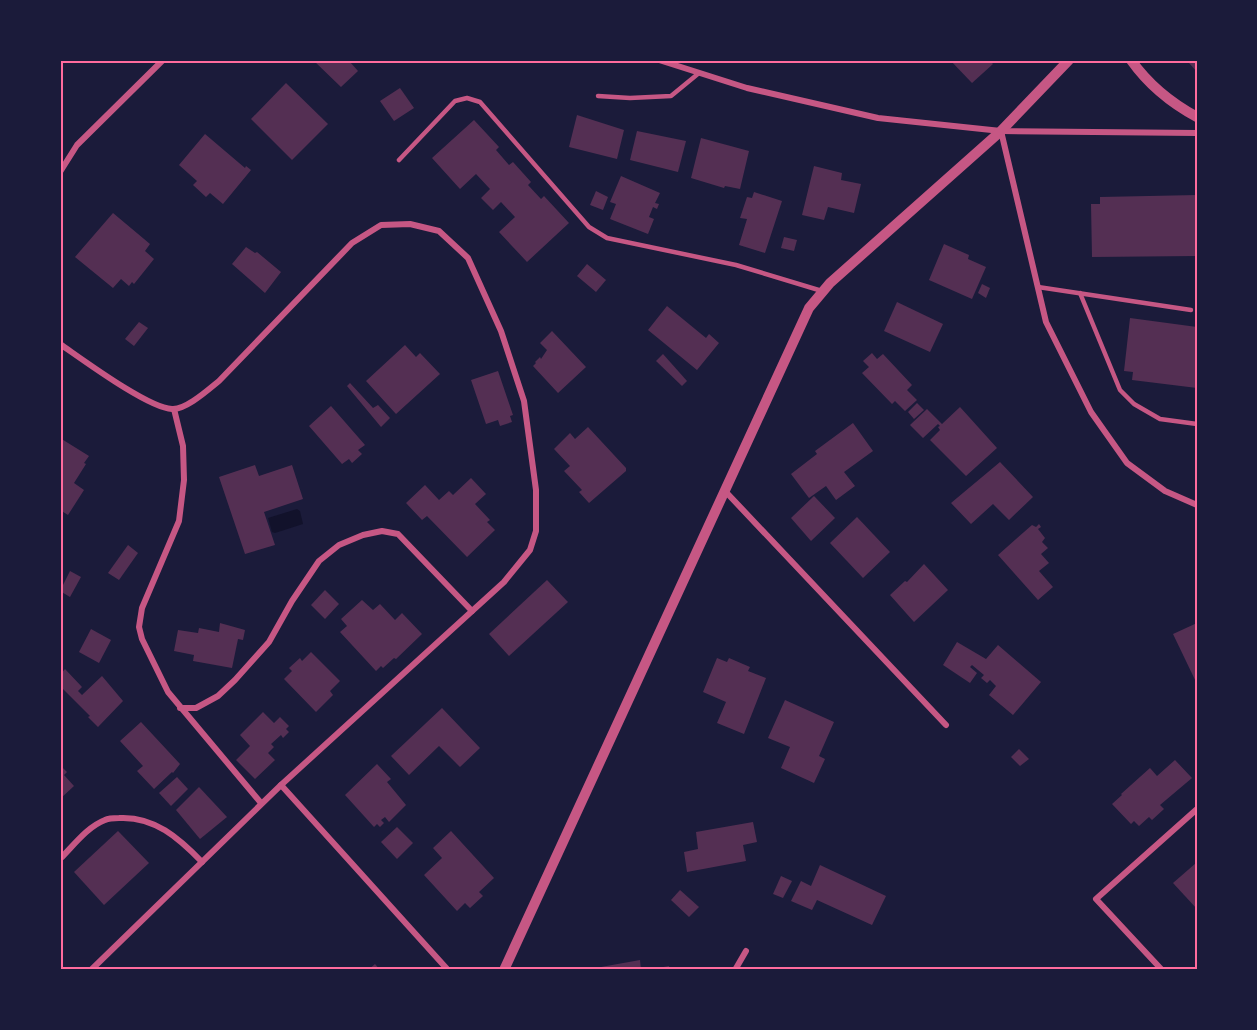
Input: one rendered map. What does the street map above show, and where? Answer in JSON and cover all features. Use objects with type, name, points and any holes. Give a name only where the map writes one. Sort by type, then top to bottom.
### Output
[{"type":"street","points":[[60,171],[77,145],[163,60]]},
{"type":"street","points":[[659,60],[747,88],[878,117],[1001,131],[1197,133]]},
{"type":"street","points":[[504,970],[809,308],[823,291],[1001,131],[1070,60]]},
{"type":"street","points":[[1131,60],[1141,75],[1178,106],[1197,117]]},
{"type":"street","points":[[1001,131],[1046,322],[1091,412],[1127,463],[1165,491],[1197,505]]},
{"type":"street","points":[[60,344],[129,389],[159,406],[174,409],[198,398],[219,381],[352,243],[381,225],[410,224],[439,231],[468,258],[501,331],[524,401],[536,490],[536,531],[530,550],[504,582],[280,785],[91,970]]},
{"type":"street","points":[[174,409],[183,446],[184,480],[179,521],[142,608],[139,627],[157,673],[180,708],[261,804]]},
{"type":"street","points":[[724,490],[946,725]]},
{"type":"street","points":[[180,708],[196,708],[218,696],[269,642],[292,601],[319,561],[339,544],[363,535],[382,531],[398,534],[472,611]]},
{"type":"street","points":[[280,785],[448,970]]},
{"type":"street","points":[[1162,970],[1096,899],[1197,809]]},
{"type":"street","points":[[60,859],[84,834],[106,819],[133,817],[159,826],[179,839],[202,862]]},
{"type":"street","points":[[735,970],[746,951]]},
{"type":"lane","points":[[598,96],[630,98],[671,96],[699,73]]},
{"type":"lane","points":[[399,160],[455,101],[467,98],[480,102],[589,227],[607,238],[736,265],[823,291]]},
{"type":"lane","points":[[1038,286],[1191,310]]},
{"type":"lane","points":[[1080,293],[1120,390],[1134,404],[1160,419],[1197,424]]},
{"type":"shaded area","points":[[297,509],[300,511],[303,524],[272,532],[268,518]]},
{"type":"building","points":[[313,60],[353,60],[350,62],[358,71],[341,87]]},
{"type":"building","points":[[950,60],[989,60],[993,64],[972,83]]},
{"type":"building","points":[[1190,60],[1197,60],[1197,72],[1189,63]]},
{"type":"building","points":[[286,83],[328,124],[292,160],[251,119]]},
{"type":"building","points":[[400,88],[414,108],[394,121],[380,101]]},
{"type":"building","points":[[577,115],[624,130],[617,159],[569,147]]},
{"type":"building","points":[[474,120],[499,147],[496,150],[509,165],[513,162],[531,182],[528,185],[541,199],[544,196],[569,223],[527,262],[499,232],[515,217],[501,202],[493,210],[481,198],[490,189],[476,174],[460,189],[432,158]]},
{"type":"building","points":[[637,131],[686,141],[678,172],[630,160]]},
{"type":"building","points":[[205,134],[245,168],[246,166],[251,170],[223,204],[210,193],[206,197],[193,185],[197,181],[179,165]]},
{"type":"building","points":[[701,138],[749,151],[740,189],[725,186],[724,188],[691,178]]},
{"type":"building","points":[[814,166],[842,173],[841,180],[861,184],[854,213],[828,207],[824,220],[802,215]]},
{"type":"building","points":[[621,176],[660,193],[655,203],[659,204],[657,209],[653,207],[649,217],[654,219],[648,234],[610,219],[616,204],[610,202]]},
{"type":"building","points":[[596,191],[608,197],[603,210],[590,205]]},
{"type":"building","points":[[754,192],[782,201],[765,253],[739,245],[747,219],[740,218],[747,197],[752,198]]},
{"type":"building","points":[[1197,195],[1197,256],[1092,257],[1091,204],[1100,204],[1100,197]]},
{"type":"building","points":[[113,213],[150,244],[145,251],[154,259],[134,284],[132,282],[129,286],[121,279],[113,288],[75,257]]},
{"type":"building","points":[[784,237],[797,240],[794,251],[781,248]]},
{"type":"building","points":[[944,244],[969,255],[968,259],[986,267],[972,299],[929,280]]},
{"type":"building","points":[[246,247],[257,252],[281,272],[265,293],[232,264]]},
{"type":"building","points":[[587,264],[606,280],[596,292],[577,276]]},
{"type":"building","points":[[982,284],[990,288],[986,298],[978,293]]},
{"type":"building","points":[[897,302],[943,324],[930,352],[884,331]]},
{"type":"building","points":[[667,306],[706,338],[709,334],[719,343],[697,370],[648,330]]},
{"type":"building","points":[[1130,318],[1197,327],[1197,388],[1132,380],[1133,372],[1124,371]]},
{"type":"building","points":[[139,322],[148,328],[134,346],[125,339]]},
{"type":"building","points":[[552,331],[586,367],[558,393],[533,366],[547,350],[540,343]]},
{"type":"building","points":[[405,345],[416,357],[420,353],[440,374],[396,414],[366,381]]},
{"type":"building","points":[[872,353],[877,359],[883,354],[912,385],[907,390],[917,400],[905,411],[895,401],[892,404],[862,373],[869,367],[863,361]]},
{"type":"building","points":[[663,354],[687,381],[682,386],[656,361]]},
{"type":"building","points":[[498,371],[513,415],[510,416],[512,422],[500,426],[498,420],[486,424],[471,380]]},
{"type":"building","points":[[350,383],[373,408],[378,405],[390,418],[381,427],[347,386]]},
{"type":"building","points":[[917,403],[924,410],[914,419],[908,412]]},
{"type":"building","points":[[331,406],[365,445],[358,450],[362,454],[352,463],[349,459],[342,464],[309,426]]},
{"type":"building","points":[[960,407],[997,448],[966,476],[930,440],[940,430],[938,424],[923,438],[910,425],[927,409],[942,424]]},
{"type":"building","points":[[853,423],[873,451],[844,472],[855,486],[836,500],[826,486],[809,498],[791,474],[817,454],[815,451]]},
{"type":"building","points":[[588,427],[626,468],[626,471],[589,503],[579,492],[582,490],[564,471],[570,466],[554,449],[570,433],[575,439]]},
{"type":"building","points":[[60,438],[89,456],[74,483],[84,490],[68,515],[60,510]]},
{"type":"building","points":[[1000,462],[1033,497],[1009,520],[993,504],[971,524],[951,503]]},
{"type":"building","points":[[255,465],[259,476],[292,465],[303,499],[264,512],[275,545],[245,554],[219,477]]},
{"type":"building","points":[[471,478],[486,494],[475,504],[490,520],[487,522],[495,530],[467,557],[427,516],[422,520],[406,503],[425,485],[439,500],[449,491],[453,495]]},
{"type":"building","points":[[814,496],[835,518],[811,541],[791,518]]},
{"type":"building","points":[[857,517],[890,552],[863,578],[830,543]]},
{"type":"building","points":[[1039,524],[1041,527],[1038,529],[1045,538],[1042,542],[1048,548],[1041,554],[1049,563],[1039,571],[1053,587],[1038,600],[998,555],[1032,525],[1036,527]]},
{"type":"building","points":[[128,545],[138,553],[119,580],[108,573]]},
{"type":"building","points":[[924,564],[948,590],[914,622],[890,595],[905,581],[907,582]]},
{"type":"building","points":[[70,571],[81,577],[70,597],[60,591]]},
{"type":"building","points":[[547,580],[568,602],[509,656],[489,634]]},
{"type":"building","points":[[325,590],[339,604],[325,619],[311,605]]},
{"type":"building","points":[[362,600],[373,610],[380,604],[395,620],[402,613],[422,634],[396,659],[394,658],[376,671],[340,632],[347,626],[341,619]]},
{"type":"building","points":[[220,623],[245,630],[243,640],[238,639],[232,668],[193,661],[194,655],[174,651],[178,630],[198,633],[199,628],[219,632]]},
{"type":"building","points":[[1197,623],[1197,684],[1173,634]]},
{"type":"building","points":[[91,629],[111,640],[99,663],[79,652]]},
{"type":"building","points":[[957,642],[986,659],[998,645],[1041,682],[1013,715],[989,695],[996,686],[990,680],[987,683],[981,678],[984,675],[972,665],[970,667],[977,673],[970,683],[943,665]]},
{"type":"building","points":[[311,652],[340,681],[330,691],[333,695],[316,712],[284,679],[292,671],[289,668],[300,658],[302,661]]},
{"type":"building","points":[[717,658],[727,662],[729,658],[750,667],[748,671],[766,678],[744,734],[717,723],[726,702],[703,692]]},
{"type":"building","points":[[65,669],[82,687],[78,691],[82,695],[102,676],[123,701],[98,727],[60,686],[60,675]]},
{"type":"building","points":[[785,700],[834,722],[819,756],[825,759],[814,783],[781,768],[790,747],[768,738]]},
{"type":"building","points":[[442,708],[480,748],[460,767],[439,746],[409,775],[391,756]]},
{"type":"building","points":[[263,712],[274,723],[280,717],[289,726],[286,729],[289,732],[283,738],[281,735],[271,744],[274,747],[268,753],[275,760],[255,779],[236,760],[250,746],[240,735]]},
{"type":"building","points":[[141,722],[180,764],[154,789],[137,771],[143,766],[120,741]]},
{"type":"building","points":[[1019,749],[1029,759],[1020,766],[1011,757]]},
{"type":"building","points":[[1175,760],[1192,778],[1160,805],[1164,809],[1152,820],[1149,817],[1139,826],[1134,821],[1131,824],[1112,804],[1150,768],[1157,776]]},
{"type":"building","points":[[377,764],[391,779],[387,782],[406,805],[389,822],[385,817],[381,820],[384,823],[380,827],[377,824],[374,827],[345,795]]},
{"type":"building","points":[[60,765],[67,772],[64,775],[74,786],[60,799]]},
{"type":"building","points":[[177,777],[188,789],[171,806],[159,793]]},
{"type":"building","points":[[199,787],[227,817],[200,839],[176,810]]},
{"type":"building","points":[[753,822],[757,842],[743,845],[746,861],[687,872],[684,852],[698,849],[696,832]]},
{"type":"building","points":[[397,827],[413,843],[397,859],[381,842]]},
{"type":"building","points":[[118,831],[149,863],[104,905],[74,872]]},
{"type":"building","points":[[451,831],[494,878],[479,892],[483,896],[470,908],[465,903],[457,911],[424,875],[442,858],[433,848]]},
{"type":"building","points":[[1196,863],[1197,865],[1197,909],[1173,883]]},
{"type":"building","points":[[820,865],[886,896],[872,925],[817,900],[812,910],[791,901],[801,881],[811,886]]},
{"type":"building","points":[[781,876],[792,881],[783,898],[773,894]]},
{"type":"building","points":[[680,890],[699,907],[689,917],[671,900]]},
{"type":"building","points":[[640,960],[641,970],[601,970],[601,967]]},
{"type":"building","points":[[375,964],[380,970],[368,970]]},
{"type":"building","points":[[669,966],[670,970],[652,970],[652,969]]}]
